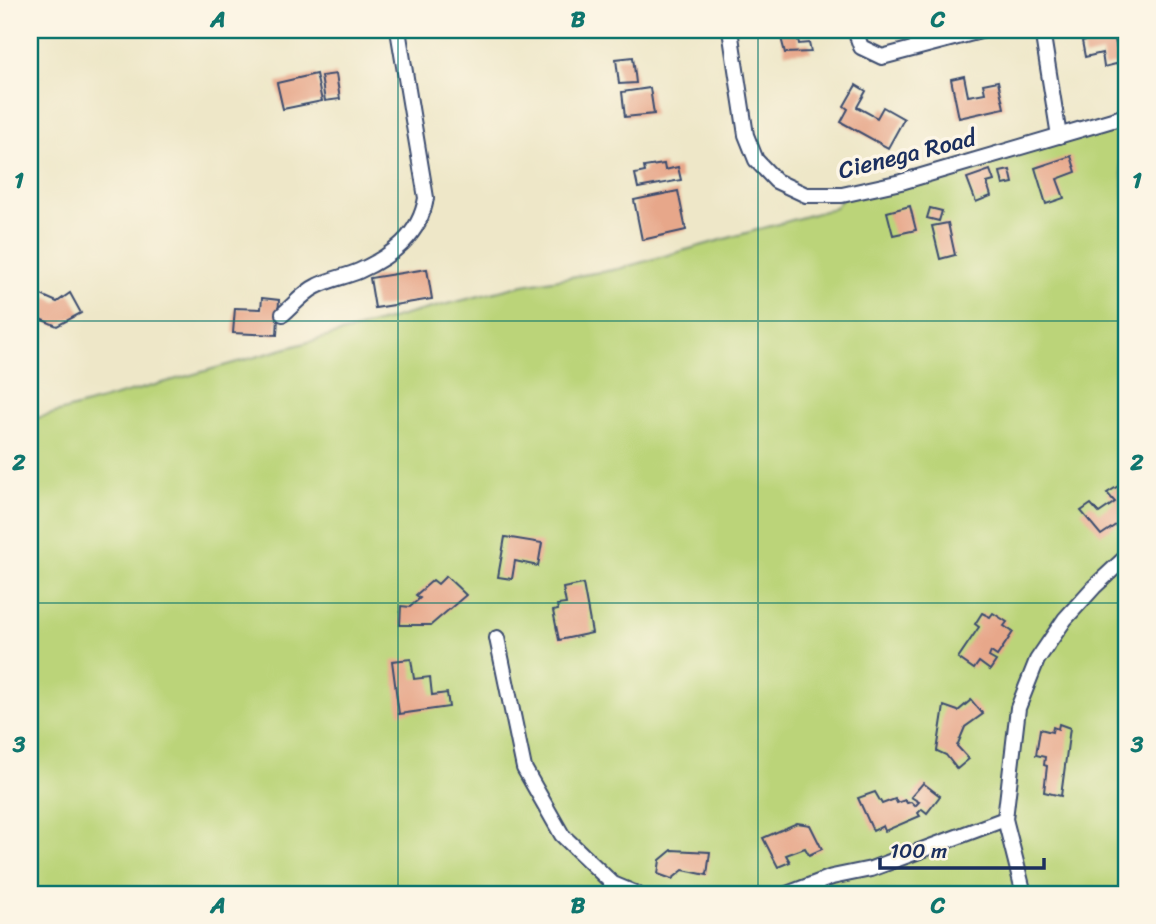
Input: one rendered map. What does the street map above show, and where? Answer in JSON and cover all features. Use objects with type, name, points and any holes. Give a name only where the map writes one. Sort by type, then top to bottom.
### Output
[{"type":"street","points":[[283,314],[314,287],[359,271],[399,246],[415,231],[423,216],[426,198],[398,30]]},
{"type":"street","name":"Cienega Road","points":[[730,30],[746,135],[756,160],[776,181],[806,195],[842,195],[901,182],[1126,116]]},
{"type":"street","points":[[855,30],[861,47],[882,57],[984,30]]},
{"type":"street","points":[[1042,30],[1059,136]]},
{"type":"street","points":[[1024,894],[1005,819],[1018,708],[1037,660],[1065,619],[1126,557]]},
{"type":"street","points":[[497,638],[524,768],[562,835],[613,884],[637,894]]},
{"type":"street","points":[[787,894],[832,877],[871,869],[1005,819]]},
{"type":"green space","points":[[1117,127],[1126,208],[1126,894],[30,894],[30,420],[416,312],[523,285],[618,269],[835,208],[849,190]]},
{"type":"building","points":[[779,30],[796,30],[799,44],[809,43],[811,52],[785,53]]},
{"type":"building","points":[[1095,30],[1113,30],[1120,63],[1104,67],[1102,53],[1085,57],[1082,41],[1097,38]]},
{"type":"building","points":[[633,57],[636,83],[619,84],[616,59]]},
{"type":"building","points":[[316,74],[322,101],[283,109],[277,83]]},
{"type":"building","points":[[336,74],[340,99],[325,101],[321,76]]},
{"type":"building","points":[[964,76],[968,96],[985,93],[983,84],[998,81],[1004,108],[959,118],[951,79]]},
{"type":"building","points":[[856,85],[866,91],[857,107],[877,118],[883,107],[904,119],[888,148],[841,122],[848,109],[844,106]]},
{"type":"building","points":[[650,88],[654,114],[625,117],[622,92]]},
{"type":"building","points":[[1071,156],[1076,172],[1057,179],[1064,198],[1046,204],[1035,168]]},
{"type":"building","points":[[664,164],[665,170],[678,167],[681,180],[638,188],[635,174],[645,172],[644,167]]},
{"type":"building","points":[[990,170],[994,181],[987,183],[991,196],[976,202],[967,178]]},
{"type":"building","points":[[1010,170],[1013,183],[1003,185],[1000,172]]},
{"type":"building","points":[[678,191],[686,230],[642,240],[634,200]]},
{"type":"building","points":[[910,206],[916,230],[893,235],[887,212]]},
{"type":"building","points":[[930,208],[942,211],[939,221],[927,218]]},
{"type":"building","points":[[948,223],[955,255],[940,259],[932,226]]},
{"type":"building","points":[[427,269],[432,299],[375,308],[370,278]]},
{"type":"building","points":[[70,293],[81,313],[57,326],[30,315],[39,294],[57,302]]},
{"type":"building","points":[[262,298],[279,300],[277,335],[233,333],[235,308],[261,309]]},
{"type":"building","points":[[1120,485],[1126,492],[1126,518],[1101,535],[1081,511],[1091,504],[1099,513],[1115,502],[1107,493]]},
{"type":"building","points":[[505,537],[542,543],[538,566],[515,561],[512,579],[498,577]]},
{"type":"building","points":[[446,576],[466,595],[431,625],[400,625],[401,606],[410,607],[420,598],[416,595],[433,580],[438,584]]},
{"type":"building","points":[[583,584],[592,633],[559,640],[553,611],[558,610],[557,605],[566,604],[563,588]]},
{"type":"building","points":[[982,613],[990,617],[993,613],[1007,622],[1004,626],[1013,632],[997,656],[991,652],[989,657],[996,661],[990,670],[979,662],[974,669],[958,658],[979,627],[975,624]]},
{"type":"building","points":[[411,659],[414,679],[430,677],[432,695],[447,693],[449,707],[399,714],[392,661]]},
{"type":"building","points":[[971,700],[983,714],[965,727],[957,746],[969,759],[957,769],[946,755],[937,751],[944,706],[958,711]]},
{"type":"building","points":[[1059,724],[1070,728],[1061,796],[1044,792],[1047,766],[1044,765],[1045,757],[1036,755],[1040,729],[1052,732],[1053,727],[1058,729]]},
{"type":"building","points":[[923,783],[940,796],[927,813],[922,809],[918,813],[920,816],[885,831],[883,826],[873,831],[858,798],[875,792],[882,804],[895,799],[897,803],[905,800],[915,806],[919,802],[911,797]]},
{"type":"building","points":[[797,823],[810,825],[822,849],[809,855],[805,848],[786,855],[790,862],[778,867],[763,838]]},
{"type":"building","points":[[672,850],[710,852],[707,875],[683,870],[672,879],[658,874],[660,860]]}]
